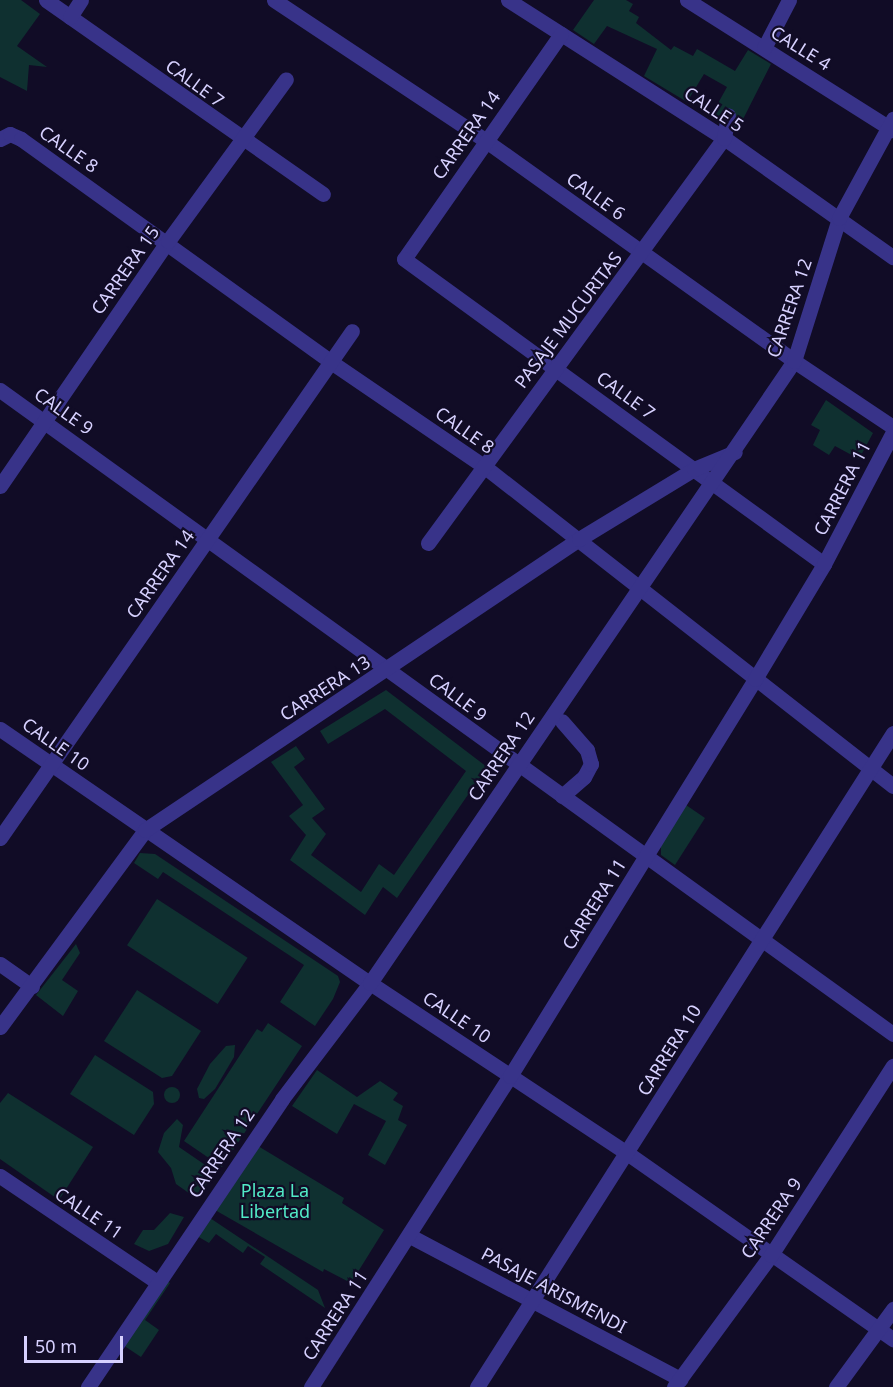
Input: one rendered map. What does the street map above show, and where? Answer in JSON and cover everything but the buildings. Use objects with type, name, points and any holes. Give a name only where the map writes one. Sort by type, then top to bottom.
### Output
[{"type":"street","name":"CALLE 7","points":[[46,0],[242,141],[322,194]]},
{"type":"street","points":[[70,17],[81,0]]},
{"type":"street","name":"CALLE 6","points":[[274,0],[486,141],[794,361],[893,427]]},
{"type":"street","name":"CALLE 5","points":[[508,0],[724,138],[893,257]]},
{"type":"street","name":"CALLE 4","points":[[687,0],[892,125]]},
{"type":"street","points":[[764,48],[789,0]]},
{"type":"street","name":"CARRERA 14","points":[[404,259],[561,34]]},
{"type":"street","name":"CARRERA 15","points":[[0,486],[168,241],[286,79]]},
{"type":"street","name":"PASAJE MUCURITAS","points":[[428,543],[554,367],[643,253],[724,138],[728,115]]},
{"type":"street","name":"CARRERA 12","points":[[88,1387],[282,1099],[370,983],[517,766],[714,483],[794,361],[839,218],[892,125]]},
{"type":"street","name":"CALLE 8","points":[[0,139],[10,134],[21,138],[168,241],[331,362],[484,467],[641,587],[893,786]]},
{"type":"street","name":"CALLE 7","points":[[404,259],[824,564]]},
{"type":"street","name":"CARRERA 14","points":[[0,838],[352,331]]},
{"type":"street","name":"CALLE 9","points":[[0,390],[209,538],[517,766],[893,1034]]},
{"type":"street","name":"CARRERA 11","points":[[311,1387],[410,1236],[755,679],[824,564],[893,432]]},
{"type":"street","name":"CARRERA 13","points":[[0,1027],[145,830],[389,670],[579,539],[694,469],[735,452]]},
{"type":"street","points":[[562,721],[588,750],[591,765],[584,777],[562,796]]},
{"type":"street","name":"CALLE 10","points":[[0,729],[370,983],[627,1153],[771,1256],[893,1339]]},
{"type":"street","name":"CARRERA 10","points":[[477,1387],[893,734]]},
{"type":"street","points":[[0,964],[32,986]]},
{"type":"street","name":"CARRERA 9","points":[[677,1383],[771,1256],[893,1066]]},
{"type":"street","name":"CALLE 11","points":[[2,1179],[157,1282]]},
{"type":"street","name":"PASAJE ARISMENDI","points":[[410,1236],[532,1299],[677,1383]]},
{"type":"street","points":[[836,1387],[893,1309]]},
{"type":"green space","points":[[0,0],[21,0],[40,14],[17,46],[47,67],[29,65],[27,91],[0,77]]},
{"type":"green space","points":[[594,0],[626,0],[633,4],[629,11],[639,17],[636,23],[671,50],[674,46],[693,56],[697,49],[735,71],[748,50],[771,64],[736,133],[711,116],[727,87],[704,74],[687,102],[644,76],[657,49],[607,26],[594,44],[573,30]]},
{"type":"green space","points":[[826,400],[873,433],[859,459],[835,446],[829,455],[813,445],[820,430],[811,425]]},
{"type":"green space","points":[[386,690],[487,767],[397,898],[383,887],[365,915],[290,860],[306,835],[289,816],[303,805],[271,762],[296,746],[305,759],[294,767],[325,809],[312,818],[326,834],[311,855],[361,892],[379,864],[394,875],[466,771],[385,709],[328,744],[320,731]]},
{"type":"green space","points":[[686,805],[705,818],[675,865],[661,855],[661,845]]},
{"type":"green space","points":[[140,853],[155,854],[338,976],[340,982],[333,999],[315,1026],[280,1002],[304,965],[163,872],[158,879],[134,863]]},
{"type":"green space","points":[[157,899],[248,958],[218,1004],[127,945]]},
{"type":"green space","points":[[76,944],[80,953],[62,980],[78,991],[63,1016],[36,995]]},
{"type":"green space","points":[[137,990],[201,1031],[172,1076],[162,1078],[104,1041]]},
{"type":"green space","points":[[268,1023],[302,1046],[222,1167],[184,1141],[257,1029],[262,1032]]},
{"type":"green space","points":[[235,1045],[234,1057],[215,1089],[204,1099],[199,1098],[197,1089],[210,1064],[226,1046]]},
{"type":"green space","points":[[95,1055],[153,1092],[154,1104],[134,1135],[70,1094]]},
{"type":"green space","points":[[317,1070],[357,1097],[380,1081],[398,1093],[393,1100],[403,1106],[398,1120],[407,1125],[385,1165],[368,1155],[386,1121],[354,1104],[337,1134],[292,1106]]},
{"type":"green space","points":[[169,1087],[175,1087],[180,1095],[178,1101],[169,1103],[164,1098],[164,1092]]},
{"type":"green space","points":[[8,1093],[93,1147],[59,1200],[0,1159],[0,1103]]},
{"type":"green space","points":[[177,1119],[183,1125],[179,1147],[214,1171],[203,1190],[193,1196],[176,1184],[171,1168],[158,1152],[164,1133]]},
{"type":"green space","name":"Plaza La Libertad","points":[[258,1146],[344,1198],[342,1203],[384,1230],[351,1283],[324,1269],[323,1272],[215,1210]]},
{"type":"green space","points":[[170,1213],[184,1217],[168,1244],[149,1251],[134,1244],[143,1230],[154,1230]]},
{"type":"green space","points":[[210,1218],[318,1290],[325,1308],[260,1264],[265,1257],[248,1246],[243,1253],[216,1234],[209,1243],[197,1236]]},
{"type":"green space","points":[[167,1281],[170,1283],[145,1320],[159,1330],[141,1357],[123,1345]]}]
